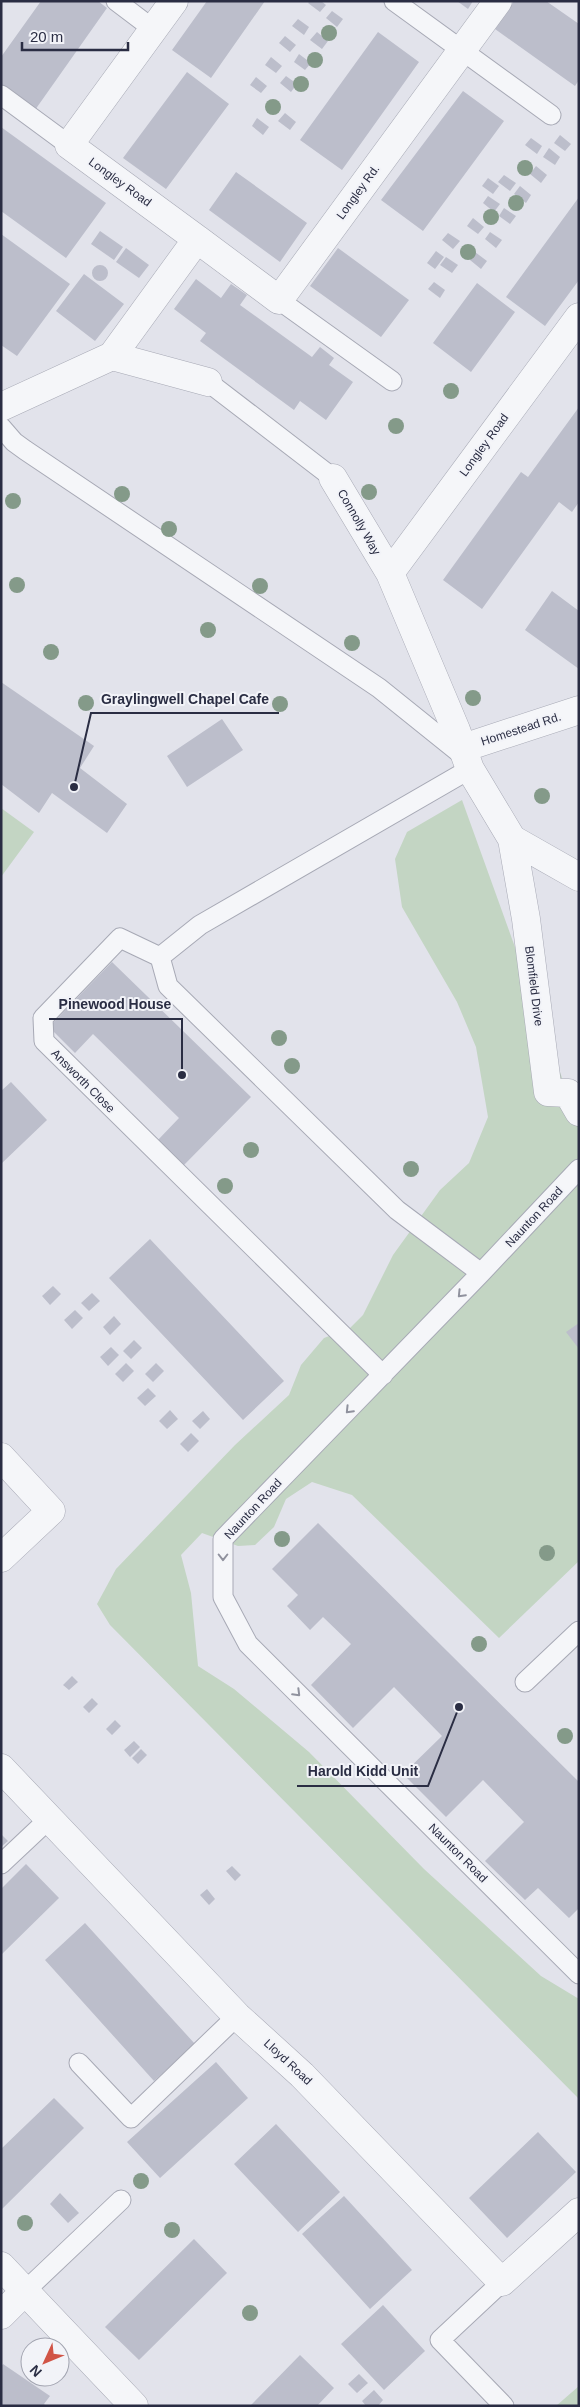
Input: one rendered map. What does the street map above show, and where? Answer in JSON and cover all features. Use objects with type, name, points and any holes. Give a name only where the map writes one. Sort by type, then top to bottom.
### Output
[{"type":"street","points":[[69,145],[174,1]]},
{"type":"street","name":"Longley Rd.","points":[[280,300],[498,1]]},
{"type":"street","name":"Longley Road","points":[[69,145],[197,239]]},
{"type":"street","points":[[1,407],[112,356],[197,239],[280,300]]},
{"type":"street","name":"Longley Road","points":[[390,573],[579,317]]},
{"type":"street","name":"Connolly Way","points":[[112,356],[208,382]]},
{"type":"street","name":"Connolly Way","points":[[334,478],[390,573],[467,759],[512,839],[579,877]]},
{"type":"street","name":"Homestead Rd.","points":[[467,759],[579,710]]},
{"type":"street","name":"Blomfield Drive","points":[[512,839],[526,919],[548,1092],[568,1093],[579,1112]]},
{"type":"street","points":[[1,1457],[52,1511],[1,1558]]},
{"type":"street","name":"Lloyd Road","points":[[1,1768],[237,2016],[302,2075],[502,2282]]},
{"type":"street","points":[[502,2282],[579,2212]]},
{"type":"street","points":[[1,2266],[134,2406]]},
{"type":"street","points":[[1,2315],[25,2291]]},
{"type":"lane","points":[[116,1],[153,29]]},
{"type":"lane","points":[[394,1],[551,115]]},
{"type":"lane","points":[[1,95],[69,145]]},
{"type":"lane","points":[[280,300],[392,381]]},
{"type":"lane","name":"Connolly Way","points":[[208,382],[334,478]]},
{"type":"lane","points":[[1,427],[14,442],[25,450],[378,688],[467,759],[200,925],[160,957],[168,986],[397,1210],[481,1273]]},
{"type":"lane","name":"Answorth Close","points":[[160,957],[120,938],[43,1018],[44,1041],[383,1375]]},
{"type":"lane","name":"Naunton Road","points":[[579,1169],[383,1375],[223,1539],[222,1597],[248,1644],[579,1974]]},
{"type":"lane","points":[[525,1682],[579,1631]]},
{"type":"lane","points":[[1,1864],[50,1818]]},
{"type":"lane","points":[[79,2063],[131,2118],[237,2016]]},
{"type":"lane","points":[[25,2291],[121,2200]]},
{"type":"lane","points":[[502,2282],[440,2340],[504,2406]]},
{"type":"green space","points":[[462,800],[579,1125],[579,1561],[499,1638],[352,1495],[312,1482],[286,1499],[274,1527],[255,1545],[238,1546],[202,1533],[181,1555],[191,1593],[198,1666],[234,1689],[309,1752],[424,1869],[541,1976],[579,1999],[579,2099],[110,1625],[97,1604],[116,1569],[235,1445],[289,1395],[301,1365],[324,1338],[350,1328],[363,1315],[393,1255],[440,1190],[469,1163],[488,1117],[476,1047],[457,1002],[402,907],[395,859],[407,832]]},
{"type":"green space","points":[[1,808],[34,832],[1,877]]},
{"type":"green space","points":[[579,2386],[579,2406],[556,2406]]},
{"type":"building","points":[[41,1],[98,1],[107,8],[35,110],[1,86],[1,57]]},
{"type":"building","points":[[207,1],[265,1],[211,78],[172,50]]},
{"type":"building","points":[[310,1],[321,1],[326,5],[320,12],[308,3]]},
{"type":"building","points":[[457,1],[473,1],[468,9]]},
{"type":"building","points":[[514,1],[546,1],[579,24],[579,80],[575,86],[495,29]]},
{"type":"building","points":[[332,11],[343,19],[337,27],[326,18]]},
{"type":"building","points":[[298,19],[309,27],[304,35],[292,26]]},
{"type":"building","points":[[317,32],[328,41],[322,49],[310,40]]},
{"type":"building","points":[[378,32],[419,62],[342,170],[300,140]]},
{"type":"building","points":[[285,36],[296,45],[290,52],[279,43]]},
{"type":"building","points":[[299,54],[311,63],[305,70],[294,62]]},
{"type":"building","points":[[271,57],[282,66],[276,73],[265,65]]},
{"type":"building","points":[[187,72],[229,104],[166,189],[123,158]]},
{"type":"building","points":[[286,76],[297,84],[291,92],[280,83]]},
{"type":"building","points":[[256,77],[267,86],[261,93],[250,85]]},
{"type":"building","points":[[463,91],[504,121],[423,231],[381,200]]},
{"type":"building","points":[[285,113],[296,122],[290,130],[278,121]]},
{"type":"building","points":[[257,118],[269,127],[263,135],[252,126]]},
{"type":"building","points":[[1,127],[106,203],[66,258],[1,211]]},
{"type":"building","points":[[560,135],[571,144],[565,151],[554,143]]},
{"type":"building","points":[[531,138],[542,146],[537,154],[525,145]]},
{"type":"building","points":[[549,148],[560,157],[555,165],[543,157]]},
{"type":"building","points":[[536,166],[547,175],[541,183],[530,174]]},
{"type":"building","points":[[236,172],[307,223],[280,262],[209,210]]},
{"type":"building","points":[[504,175],[516,183],[510,191],[498,182]]},
{"type":"building","points":[[488,178],[499,186],[493,194],[482,186]]},
{"type":"building","points":[[520,186],[531,195],[526,203],[514,194]]},
{"type":"building","points":[[488,196],[500,204],[494,212],[483,203]]},
{"type":"building","points":[[579,197],[579,280],[545,326],[506,297]]},
{"type":"building","points":[[504,208],[516,216],[510,224],[499,216]]},
{"type":"building","points":[[473,218],[484,227],[478,234],[467,226]]},
{"type":"building","points":[[100,231],[123,247],[114,260],[91,244]]},
{"type":"building","points":[[490,232],[502,240],[496,248],[485,239]]},
{"type":"building","points":[[448,233],[460,241],[453,249],[442,240]]},
{"type":"building","points":[[1,234],[70,284],[17,356],[1,345]]},
{"type":"building","points":[[126,248],[149,265],[139,278],[116,262]]},
{"type":"building","points":[[338,248],[409,300],[381,337],[310,286]]},
{"type":"building","points":[[436,251],[444,257],[435,269],[427,263]]},
{"type":"building","points":[[475,252],[487,261],[481,269],[470,260]]},
{"type":"building","points":[[446,257],[458,265],[452,273],[440,265]]},
{"type":"building","points":[[100,265],[106,267],[108,273],[106,279],[100,281],[94,279],[92,273],[94,267]]},
{"type":"building","points":[[84,274],[124,304],[95,341],[56,311]]},
{"type":"building","points":[[196,279],[221,298],[231,284],[247,295],[240,305],[312,357],[320,347],[334,358],[329,365],[353,382],[326,420],[300,401],[294,410],[200,341],[206,333],[174,309]]},
{"type":"building","points":[[434,282],[445,290],[440,298],[428,289]]},
{"type":"building","points":[[477,283],[515,312],[471,372],[433,343]]},
{"type":"building","points":[[579,407],[579,502],[572,512],[559,502],[482,609],[443,580],[521,472],[528,477]]},
{"type":"building","points":[[552,591],[579,611],[579,669],[525,630]]},
{"type":"building","points":[[1,682],[94,746],[80,768],[127,804],[107,833],[52,793],[39,813],[1,784]]},
{"type":"building","points":[[222,719],[243,750],[187,787],[167,756]]},
{"type":"building","points":[[112,962],[251,1097],[183,1166],[157,1141],[179,1118],[93,1034],[75,1053],[49,1027]]},
{"type":"building","points":[[11,1082],[47,1120],[1,1164],[1,1091]]},
{"type":"building","points":[[150,1239],[284,1381],[243,1420],[109,1278]]},
{"type":"building","points":[[53,1286],[61,1294],[50,1305],[42,1296]]},
{"type":"building","points":[[92,1293],[100,1301],[89,1311],[81,1303]]},
{"type":"building","points":[[75,1310],[83,1318],[72,1329],[64,1320]]},
{"type":"building","points":[[114,1316],[121,1324],[110,1335],[103,1327]]},
{"type":"building","points":[[579,1323],[579,1349],[566,1332]]},
{"type":"building","points":[[134,1340],[142,1348],[131,1359],[123,1351]]},
{"type":"building","points":[[111,1347],[119,1355],[108,1366],[100,1357]]},
{"type":"building","points":[[126,1363],[134,1371],[123,1382],[115,1374]]},
{"type":"building","points":[[156,1363],[164,1371],[153,1382],[145,1374]]},
{"type":"building","points":[[148,1388],[156,1396],[145,1406],[137,1398]]},
{"type":"building","points":[[170,1410],[178,1419],[167,1429],[159,1421]]},
{"type":"building","points":[[203,1411],[210,1419],[200,1429],[192,1421]]},
{"type":"building","points":[[191,1433],[199,1441],[188,1452],[180,1444]]},
{"type":"building","points":[[318,1523],[579,1782],[579,1908],[569,1918],[538,1888],[525,1900],[485,1861],[524,1822],[483,1780],[446,1817],[403,1774],[442,1736],[394,1687],[353,1728],[311,1685],[351,1644],[323,1617],[310,1630],[287,1606],[298,1595],[272,1569]]},
{"type":"building","points":[[72,1676],[78,1682],[69,1690],[63,1685]]},
{"type":"building","points":[[92,1698],[98,1704],[89,1713],[83,1707]]},
{"type":"building","points":[[115,1720],[121,1726],[112,1735],[106,1729]]},
{"type":"building","points":[[134,1741],[140,1747],[130,1757],[124,1750]]},
{"type":"building","points":[[141,1749],[147,1755],[138,1764],[132,1758]]},
{"type":"building","points":[[1,1834],[8,1841],[1,1847]]},
{"type":"building","points":[[26,1864],[59,1898],[1,1955],[1,1889]]},
{"type":"building","points":[[232,1866],[241,1875],[235,1881],[226,1871]]},
{"type":"building","points":[[207,1889],[215,1899],[209,1905],[200,1895]]},
{"type":"building","points":[[85,1923],[195,2044],[154,2081],[45,1960]]},
{"type":"building","points":[[216,2062],[248,2098],[160,2178],[127,2142]]},
{"type":"building","points":[[54,2098],[84,2128],[1,2210],[1,2149]]},
{"type":"building","points":[[276,2124],[340,2192],[298,2232],[234,2164]]},
{"type":"building","points":[[538,2132],[576,2172],[507,2238],[469,2198]]},
{"type":"building","points":[[60,2193],[79,2213],[68,2223],[50,2204]]},
{"type":"building","points":[[344,2196],[412,2270],[370,2309],[302,2234]]},
{"type":"building","points":[[194,2239],[227,2273],[139,2360],[105,2327]]},
{"type":"building","points":[[383,2305],[425,2351],[384,2390],[341,2344]]},
{"type":"building","points":[[300,2355],[334,2388],[317,2406],[250,2406]]},
{"type":"building","points":[[3,2364],[20,2376],[20,2387],[37,2387],[50,2396],[44,2404],[46,2406],[1,2406],[1,2367]]},
{"type":"building","points":[[359,2374],[368,2383],[357,2393],[348,2384]]},
{"type":"building","points":[[374,2390],[383,2400],[378,2406],[366,2406],[362,2401]]},
{"type":"place","name":"Graylingwell Chapel Cafe","points":[[74,787]]},
{"type":"place","name":"Pinewood House","points":[[182,1075]]},
{"type":"place","name":"Harold Kidd Unit","points":[[459,1707]]}]
